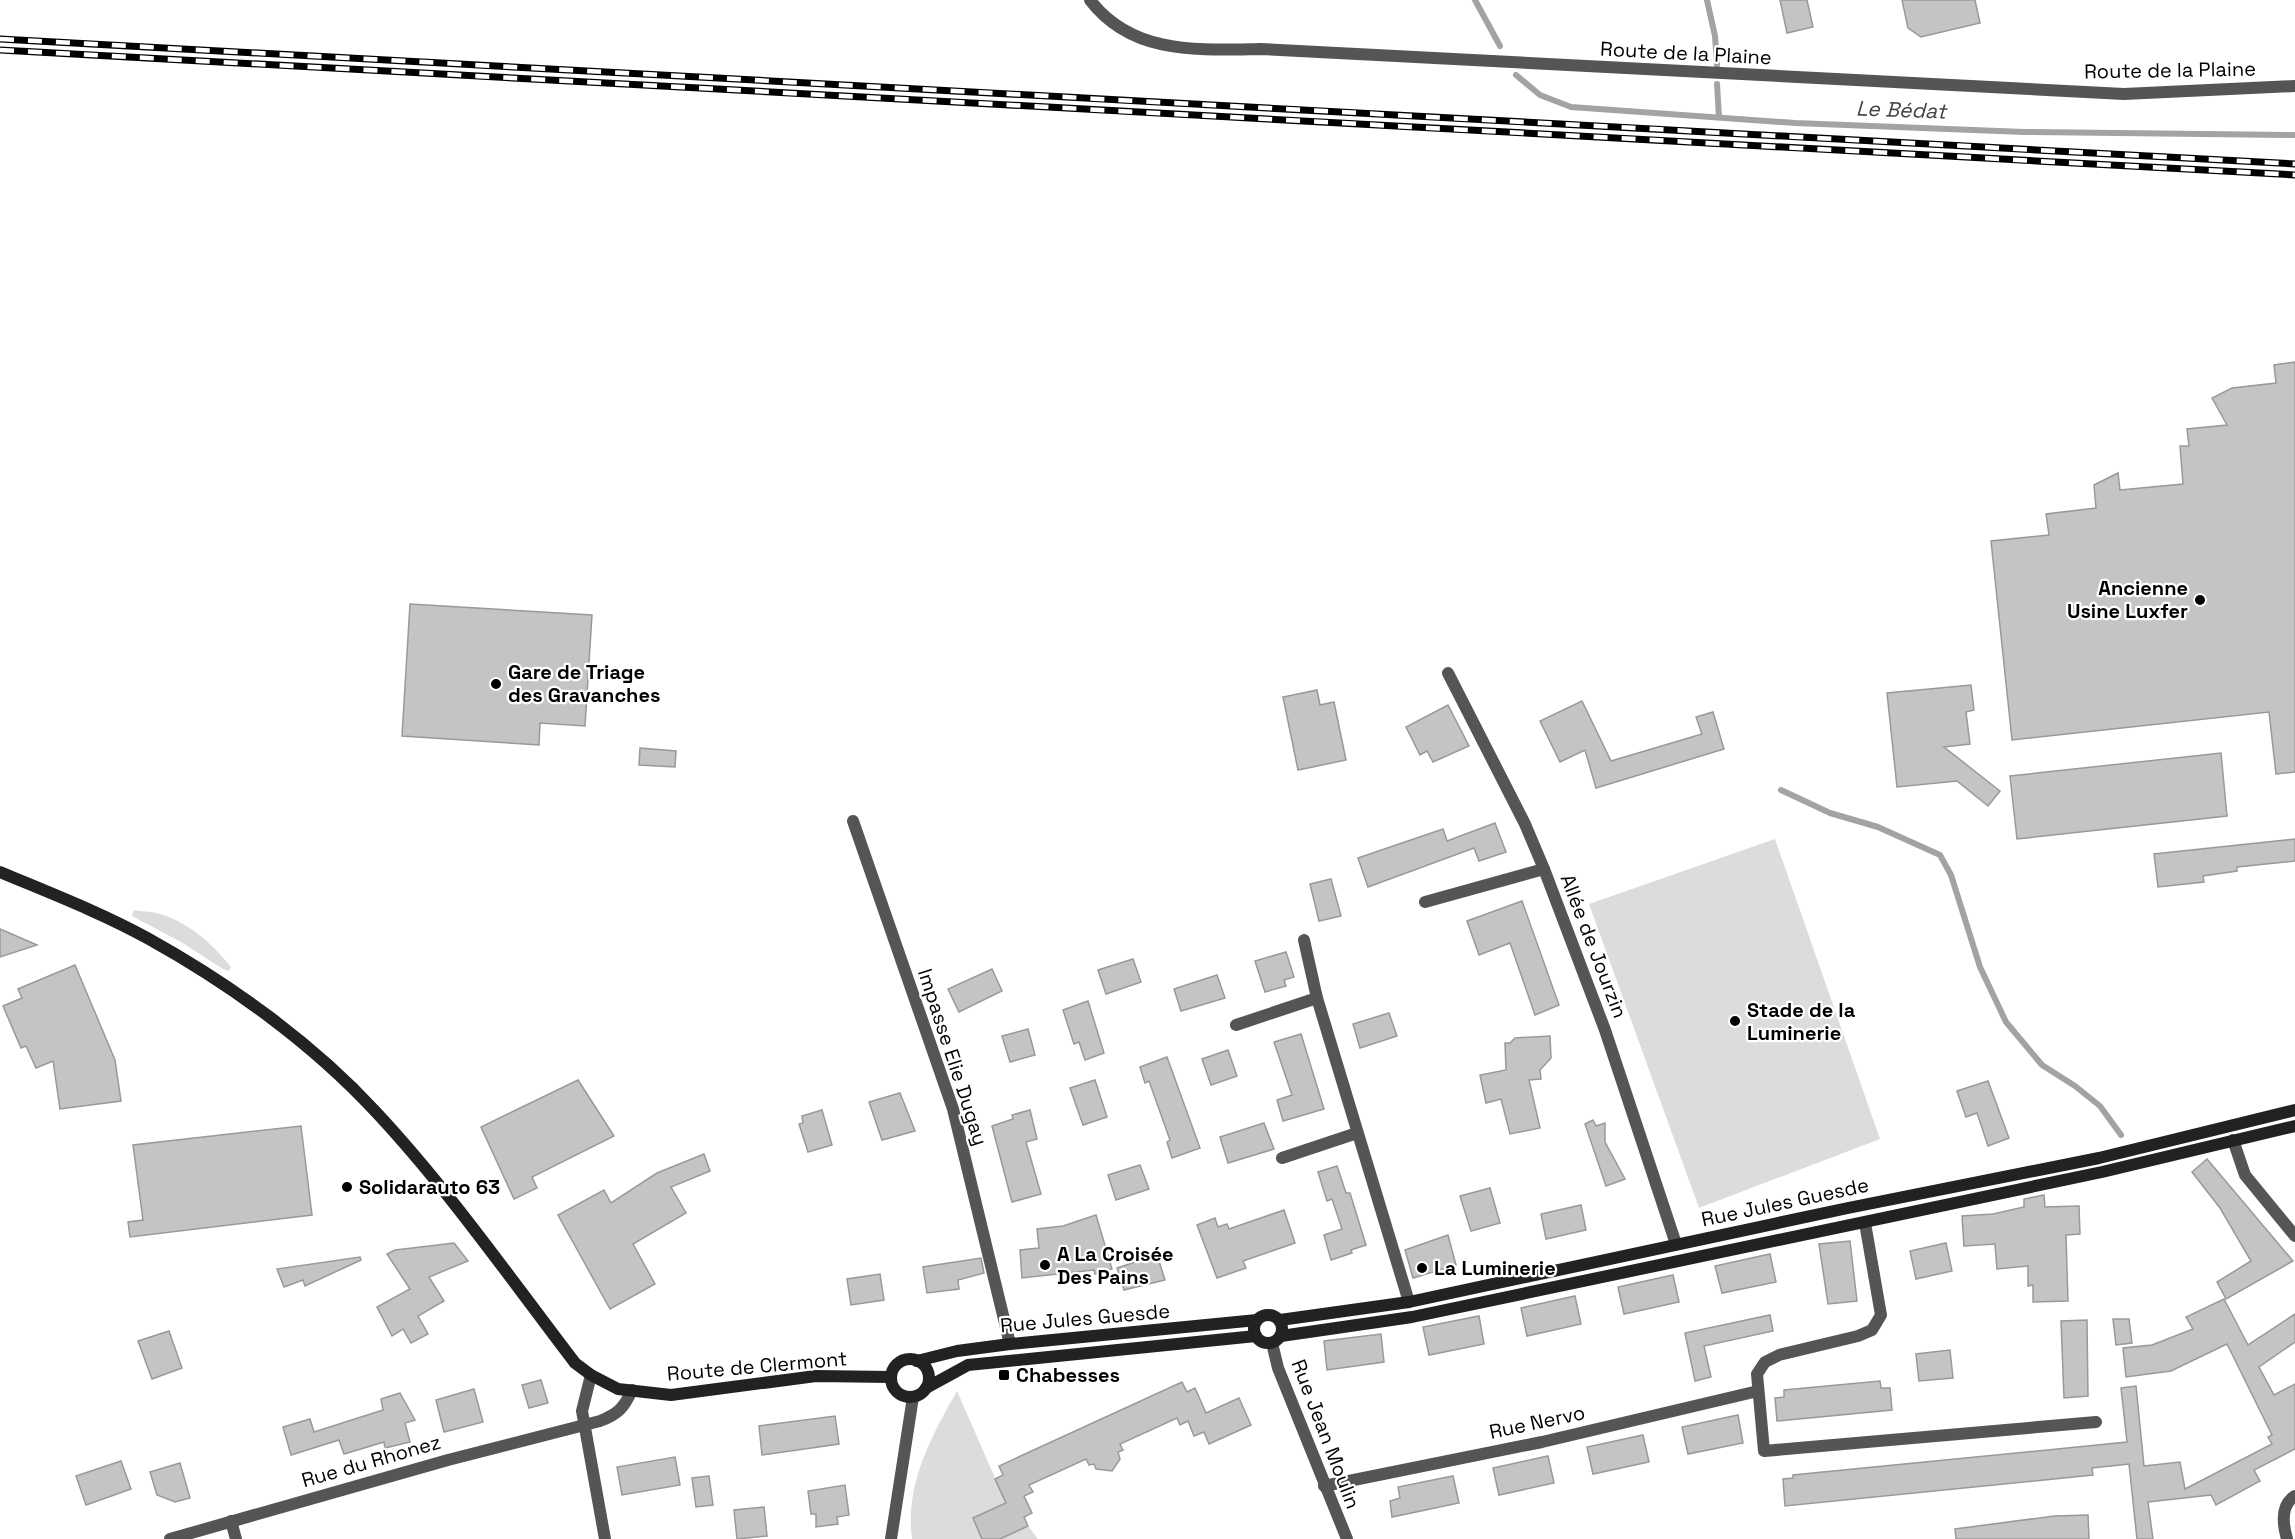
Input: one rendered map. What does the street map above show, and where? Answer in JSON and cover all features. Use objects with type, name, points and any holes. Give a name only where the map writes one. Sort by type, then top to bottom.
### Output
[{"type":"main road","name":"Route de Clermont","points":[[0,872],[147,938],[209,977],[290,1035],[375,1111],[465,1220],[575,1363],[591,1375],[618,1389],[671,1395],[816,1376],[891,1377]]},
{"type":"main road","name":"Rue Jules Guesde","points":[[1280,1320],[1409,1302],[1676,1244],[2099,1158],[2295,1110]]},
{"type":"main road","name":"Rue Jules Guesde","points":[[1276,1339],[1412,1317],[1865,1223],[2295,1126]]},
{"type":"main road","points":[[1269,1314],[1280,1320],[1282,1328],[1276,1339],[1263,1342],[1256,1336],[1254,1328],[1257,1320],[1269,1314]]},
{"type":"main road","name":"Rue Jules Guesde","points":[[917,1361],[957,1351],[1010,1344],[1257,1320]]},
{"type":"main road","name":"Rue Jules Guesde","points":[[926,1388],[968,1365],[1256,1336]]},
{"type":"main road","points":[[917,1361],[928,1375],[926,1388],[913,1397],[897,1392],[891,1377],[900,1362],[917,1361]]},
{"type":"street","name":"Route de la Plaine","points":[[1090,0],[1101,14],[1123,32],[1153,43],[1208,50],[1261,49],[1643,71],[2124,94],[2295,86]]},
{"type":"street","name":"Allée de Jourzin","points":[[1448,673],[1520,813],[1544,869],[1605,1030],[1676,1244]]},
{"type":"street","name":"Impasse Elie Dugay","points":[[853,821],[953,1109],[1010,1344]]},
{"type":"street","points":[[1425,902],[1544,869]]},
{"type":"street","points":[[1304,940],[1317,998],[1409,1302]]},
{"type":"street","points":[[1236,1025],[1317,998]]},
{"type":"street","points":[[1282,1158],[1358,1133]]},
{"type":"street","points":[[2233,1140],[2245,1175],[2295,1236]]},
{"type":"street","points":[[1865,1223],[1881,1315],[1872,1330],[1858,1336],[1779,1355],[1765,1362],[1757,1374],[1764,1451],[2096,1422]]},
{"type":"street","name":"Rue Jean Moulin","points":[[1276,1339],[1278,1368],[1347,1539]]},
{"type":"street","points":[[591,1375],[584,1394],[582,1411],[605,1539]]},
{"type":"street","name":"Rue du Rhonez","points":[[170,1539],[616,1415],[625,1406],[632,1390]]},
{"type":"street","name":"Rue Nervo","points":[[1324,1486],[1542,1442],[1758,1391]]},
{"type":"street","points":[[891,1539],[913,1397]]},
{"type":"street","points":[[2286,1539],[2282,1519],[2290,1499],[2295,1496]]},
{"type":"street","points":[[231,1521],[236,1539]]},
{"type":"shaded area","name":"Stade de la Luminerie","points":[[1775,839],[1880,1139],[1699,1208],[1589,904]]},
{"type":"shaded area","points":[[134,910],[157,913],[189,928],[224,958],[231,967],[229,971],[132,916]]},
{"type":"shaded area","points":[[957,1391],[1006,1503],[973,1518],[982,1539],[912,1539],[912,1499],[916,1480],[929,1444]]},
{"type":"shaded area","points":[[1028,1526],[1038,1539],[1000,1539]]},
{"type":"building","points":[[1780,0],[1807,0],[1813,27],[1787,33]]},
{"type":"building","points":[[1902,0],[1975,0],[1980,23],[1921,37],[1908,28]]},
{"type":"building","name":"Ancienne Usine Luxfer","points":[[2295,362],[2295,772],[2276,774],[2269,712],[2012,740],[1991,541],[2049,535],[2046,514],[2096,508],[2094,485],[2118,473],[2120,490],[2183,484],[2180,446],[2189,446],[2187,429],[2227,425],[2212,398],[2232,388],[2276,383],[2274,365]]},
{"type":"building","name":"Gare de Triage des Gravanches","points":[[410,604],[592,615],[585,726],[540,723],[539,745],[402,736]]},
{"type":"building","points":[[1971,685],[1974,710],[1966,712],[1970,744],[1944,747],[2000,791],[1988,806],[1957,781],[1897,787],[1887,693]]},
{"type":"building","points":[[1317,690],[1320,705],[1334,702],[1346,760],[1298,770],[1283,697]]},
{"type":"building","points":[[1582,701],[1611,761],[1702,734],[1696,717],[1713,712],[1724,749],[1596,788],[1585,750],[1560,762],[1540,721]]},
{"type":"building","points":[[1448,705],[1469,746],[1433,762],[1427,751],[1420,755],[1406,727]]},
{"type":"building","points":[[640,748],[676,751],[675,767],[639,765]]},
{"type":"building","points":[[2221,753],[2227,816],[2017,839],[2010,776]]},
{"type":"building","points":[[1495,823],[1506,852],[1479,861],[1474,848],[1368,887],[1358,858],[1443,829],[1447,841]]},
{"type":"building","points":[[2295,839],[2295,861],[2237,867],[2237,871],[2203,876],[2204,882],[2158,887],[2154,854]]},
{"type":"building","points":[[1331,879],[1341,916],[1319,921],[1310,884]]},
{"type":"building","points":[[1522,901],[1559,1005],[1535,1015],[1510,943],[1479,955],[1467,921]]},
{"type":"building","points":[[0,929],[37,945],[0,957]]},
{"type":"building","points":[[1286,952],[1294,977],[1284,980],[1286,986],[1265,992],[1255,961]]},
{"type":"building","points":[[1133,959],[1141,982],[1106,994],[1098,970]]},
{"type":"building","points":[[75,965],[115,1060],[121,1101],[60,1109],[53,1061],[36,1068],[26,1046],[21,1048],[3,1006],[22,998],[18,989]]},
{"type":"building","points":[[992,969],[1002,991],[959,1012],[948,989]]},
{"type":"building","points":[[1217,975],[1225,998],[1181,1011],[1174,989]]},
{"type":"building","points":[[1088,1001],[1104,1053],[1085,1060],[1079,1042],[1074,1044],[1063,1010]]},
{"type":"building","points":[[1389,1013],[1397,1036],[1360,1048],[1353,1024]]},
{"type":"building","points":[[1028,1029],[1035,1055],[1010,1062],[1002,1036]]},
{"type":"building","points":[[1301,1034],[1324,1109],[1283,1121],[1277,1100],[1292,1095],[1274,1042]]},
{"type":"building","points":[[1550,1036],[1551,1058],[1540,1070],[1541,1079],[1529,1080],[1540,1128],[1510,1134],[1501,1099],[1486,1103],[1480,1075],[1506,1070],[1505,1043],[1510,1043],[1515,1038]]},
{"type":"building","points":[[1228,1050],[1237,1076],[1211,1085],[1202,1059]]},
{"type":"building","points":[[1167,1057],[1200,1148],[1172,1158],[1167,1142],[1170,1140],[1149,1081],[1145,1083],[1140,1067]]},
{"type":"building","points":[[578,1080],[614,1136],[532,1177],[537,1188],[514,1199],[481,1127]]},
{"type":"building","points":[[1095,1080],[1107,1117],[1083,1125],[1070,1088]]},
{"type":"building","points":[[1988,1081],[2009,1138],[1988,1146],[1977,1113],[1966,1117],[1957,1091]]},
{"type":"building","points":[[900,1093],[915,1131],[882,1140],[869,1102]]},
{"type":"building","points":[[822,1110],[832,1145],[808,1152],[799,1124],[803,1123],[802,1116]]},
{"type":"building","points":[[1030,1110],[1037,1139],[1026,1142],[1041,1194],[1012,1202],[992,1126],[1013,1119],[1012,1115]]},
{"type":"building","points":[[1593,1120],[1596,1126],[1605,1123],[1605,1142],[1625,1179],[1606,1186],[1585,1124]]},
{"type":"building","points":[[1264,1123],[1274,1149],[1228,1163],[1220,1137]]},
{"type":"building","points":[[301,1126],[312,1215],[130,1237],[128,1222],[143,1220],[133,1145]]},
{"type":"building","points":[[704,1154],[710,1171],[671,1187],[686,1213],[633,1244],[655,1284],[610,1309],[558,1215],[604,1190],[611,1203],[657,1173]]},
{"type":"building","points":[[2207,1159],[2293,1261],[2226,1299],[2217,1282],[2251,1261],[2220,1208],[2192,1172]]},
{"type":"building","points":[[1140,1165],[1149,1189],[1116,1200],[1108,1175]]},
{"type":"building","points":[[1337,1166],[1346,1193],[1350,1193],[1366,1245],[1351,1250],[1352,1253],[1331,1260],[1324,1235],[1342,1229],[1332,1199],[1327,1201],[1318,1172]]},
{"type":"building","points":[[1490,1188],[1500,1223],[1471,1231],[1460,1196]]},
{"type":"building","points":[[2044,1195],[2045,1207],[2079,1206],[2080,1234],[2066,1235],[2068,1301],[2033,1302],[2033,1285],[2028,1286],[2028,1266],[1997,1269],[1995,1244],[1964,1246],[1962,1216],[1993,1214],[2024,1207],[2024,1199]]},
{"type":"building","points":[[1581,1205],[1586,1230],[1546,1239],[1541,1214]]},
{"type":"building","points":[[1284,1210],[1295,1243],[1243,1261],[1246,1268],[1217,1278],[1197,1225],[1215,1218],[1218,1227],[1227,1224],[1229,1229]]},
{"type":"building","points":[[1096,1215],[1112,1269],[1095,1274],[1094,1270],[1022,1278],[1020,1250],[1039,1248],[1037,1229],[1063,1226]]},
{"type":"building","points":[[1448,1235],[1456,1265],[1413,1278],[1405,1250]]},
{"type":"building","points":[[1850,1241],[1857,1301],[1828,1304],[1819,1244]]},
{"type":"building","points":[[454,1243],[468,1261],[429,1277],[444,1301],[418,1316],[428,1334],[411,1343],[403,1329],[392,1336],[377,1307],[410,1289],[387,1254],[395,1250]]},
{"type":"building","points":[[1946,1243],[1952,1271],[1916,1279],[1910,1251]]},
{"type":"building","points":[[1770,1254],[1776,1282],[1722,1293],[1715,1266]]},
{"type":"building","points":[[1157,1255],[1165,1280],[1124,1290],[1117,1268]]},
{"type":"building","points":[[360,1257],[361,1260],[305,1286],[303,1280],[284,1287],[277,1269]]},
{"type":"building","points":[[981,1258],[984,1273],[958,1280],[959,1289],[927,1293],[923,1267]]},
{"type":"building","points":[[880,1274],[884,1300],[851,1305],[847,1279]]},
{"type":"building","points":[[1673,1275],[1679,1302],[1624,1314],[1618,1287]]},
{"type":"building","points":[[1575,1296],[1581,1324],[1527,1336],[1521,1308]]},
{"type":"building","points":[[2224,1299],[2248,1345],[2295,1314],[2295,1342],[2259,1367],[2274,1395],[2295,1384],[2295,1449],[2254,1470],[2260,1481],[2216,1505],[2211,1495],[2148,1502],[2153,1539],[2137,1539],[2129,1464],[2092,1468],[2093,1475],[1785,1506],[1783,1479],[1793,1478],[1793,1475],[2127,1442],[2121,1388],[2136,1386],[2144,1466],[2180,1462],[2185,1489],[2272,1444],[2268,1437],[2272,1435],[2227,1344],[2171,1371],[2126,1377],[2123,1348],[2152,1345],[2193,1329],[2186,1317]]},
{"type":"building","points":[[1770,1315],[1773,1331],[1704,1346],[1711,1377],[1695,1381],[1685,1333]]},
{"type":"building","points":[[1479,1316],[1484,1344],[1429,1355],[1423,1327]]},
{"type":"building","points":[[2113,1319],[2129,1319],[2132,1343],[2116,1345]]},
{"type":"building","points":[[2087,1320],[2088,1396],[2064,1398],[2061,1321]]},
{"type":"building","points":[[169,1331],[182,1368],[152,1379],[138,1341]]},
{"type":"building","points":[[1381,1334],[1384,1362],[1327,1370],[1324,1341]]},
{"type":"building","points":[[1950,1350],[1953,1378],[1919,1381],[1916,1354]]},
{"type":"building","points":[[541,1380],[548,1403],[529,1408],[522,1385]]},
{"type":"building","points":[[1880,1381],[1881,1388],[1890,1388],[1892,1410],[1777,1421],[1775,1398],[1784,1397],[1784,1390]]},
{"type":"building","points":[[1182,1382],[1187,1392],[1195,1388],[1206,1413],[1239,1398],[1251,1425],[1209,1444],[1204,1432],[1194,1436],[1188,1421],[1180,1425],[1177,1418],[1120,1444],[1123,1450],[1118,1452],[1120,1459],[1112,1471],[1096,1469],[1094,1464],[1089,1465],[1086,1459],[1029,1485],[1033,1492],[1024,1496],[1032,1513],[1024,1517],[1028,1526],[1000,1539],[982,1539],[973,1518],[1006,1503],[995,1479],[1003,1475],[999,1466]]},
{"type":"building","points":[[474,1389],[483,1422],[444,1432],[436,1400]]},
{"type":"building","points":[[400,1393],[415,1420],[405,1423],[410,1442],[385,1448],[384,1442],[344,1454],[339,1440],[291,1455],[283,1427],[310,1419],[314,1432],[383,1410],[381,1399]]},
{"type":"building","points":[[1738,1415],[1743,1443],[1688,1454],[1682,1427]]},
{"type":"building","points":[[835,1416],[839,1444],[762,1455],[759,1426]]},
{"type":"building","points":[[1643,1435],[1649,1462],[1593,1474],[1587,1447]]},
{"type":"building","points":[[1548,1456],[1554,1483],[1499,1495],[1493,1468]]},
{"type":"building","points":[[675,1457],[680,1485],[622,1495],[617,1467]]},
{"type":"building","points":[[121,1461],[131,1489],[86,1505],[76,1476]]},
{"type":"building","points":[[180,1463],[190,1498],[175,1502],[157,1495],[150,1472]]},
{"type":"building","points":[[709,1476],[713,1505],[696,1507],[692,1478]]},
{"type":"building","points":[[1453,1476],[1459,1503],[1392,1517],[1390,1501],[1400,1498],[1398,1487]]},
{"type":"building","points":[[845,1485],[849,1515],[837,1517],[838,1524],[816,1527],[816,1514],[811,1514],[808,1491]]},
{"type":"building","points":[[764,1507],[767,1536],[737,1539],[734,1510]]},
{"type":"building","points":[[2088,1515],[2089,1539],[1956,1539],[1955,1529],[2054,1516]]},
{"type":"waterway","name":"Le Bédat","points":[[1475,0],[1500,46]]},
{"type":"waterway","points":[[1707,0],[1715,36],[1717,65]]},
{"type":"waterway","name":"Le Bédat","points":[[1516,75],[1540,95],[1571,107],[1795,123],[2024,132],[2295,135]]},
{"type":"waterway","points":[[1717,84],[1719,117]]},
{"type":"waterway","points":[[1781,790],[1830,813],[1878,827],[1940,855],[1951,875],[1980,967],[2006,1022],[2042,1065],[2075,1086],[2100,1106],[2121,1135]]},
{"type":"railway","points":[[0,39],[2295,164]]},
{"type":"railway","points":[[0,50],[2295,175]]},
{"type":"place","name":"Ancienne Usine Luxfer","points":[[2200,600]]},
{"type":"place","name":"Gare de Triage des Gravanches","points":[[496,684]]},
{"type":"place","name":"Stade de la Luminerie","points":[[1735,1021]]},
{"type":"place","name":"Solidarauto 63","points":[[347,1187]]},
{"type":"place","name":"A La Croisée Des Pains","points":[[1045,1265]]},
{"type":"place","name":"La Luminerie","points":[[1422,1268]]},
{"type":"place","name":"Chabesses","points":[[1004,1375]]}]
